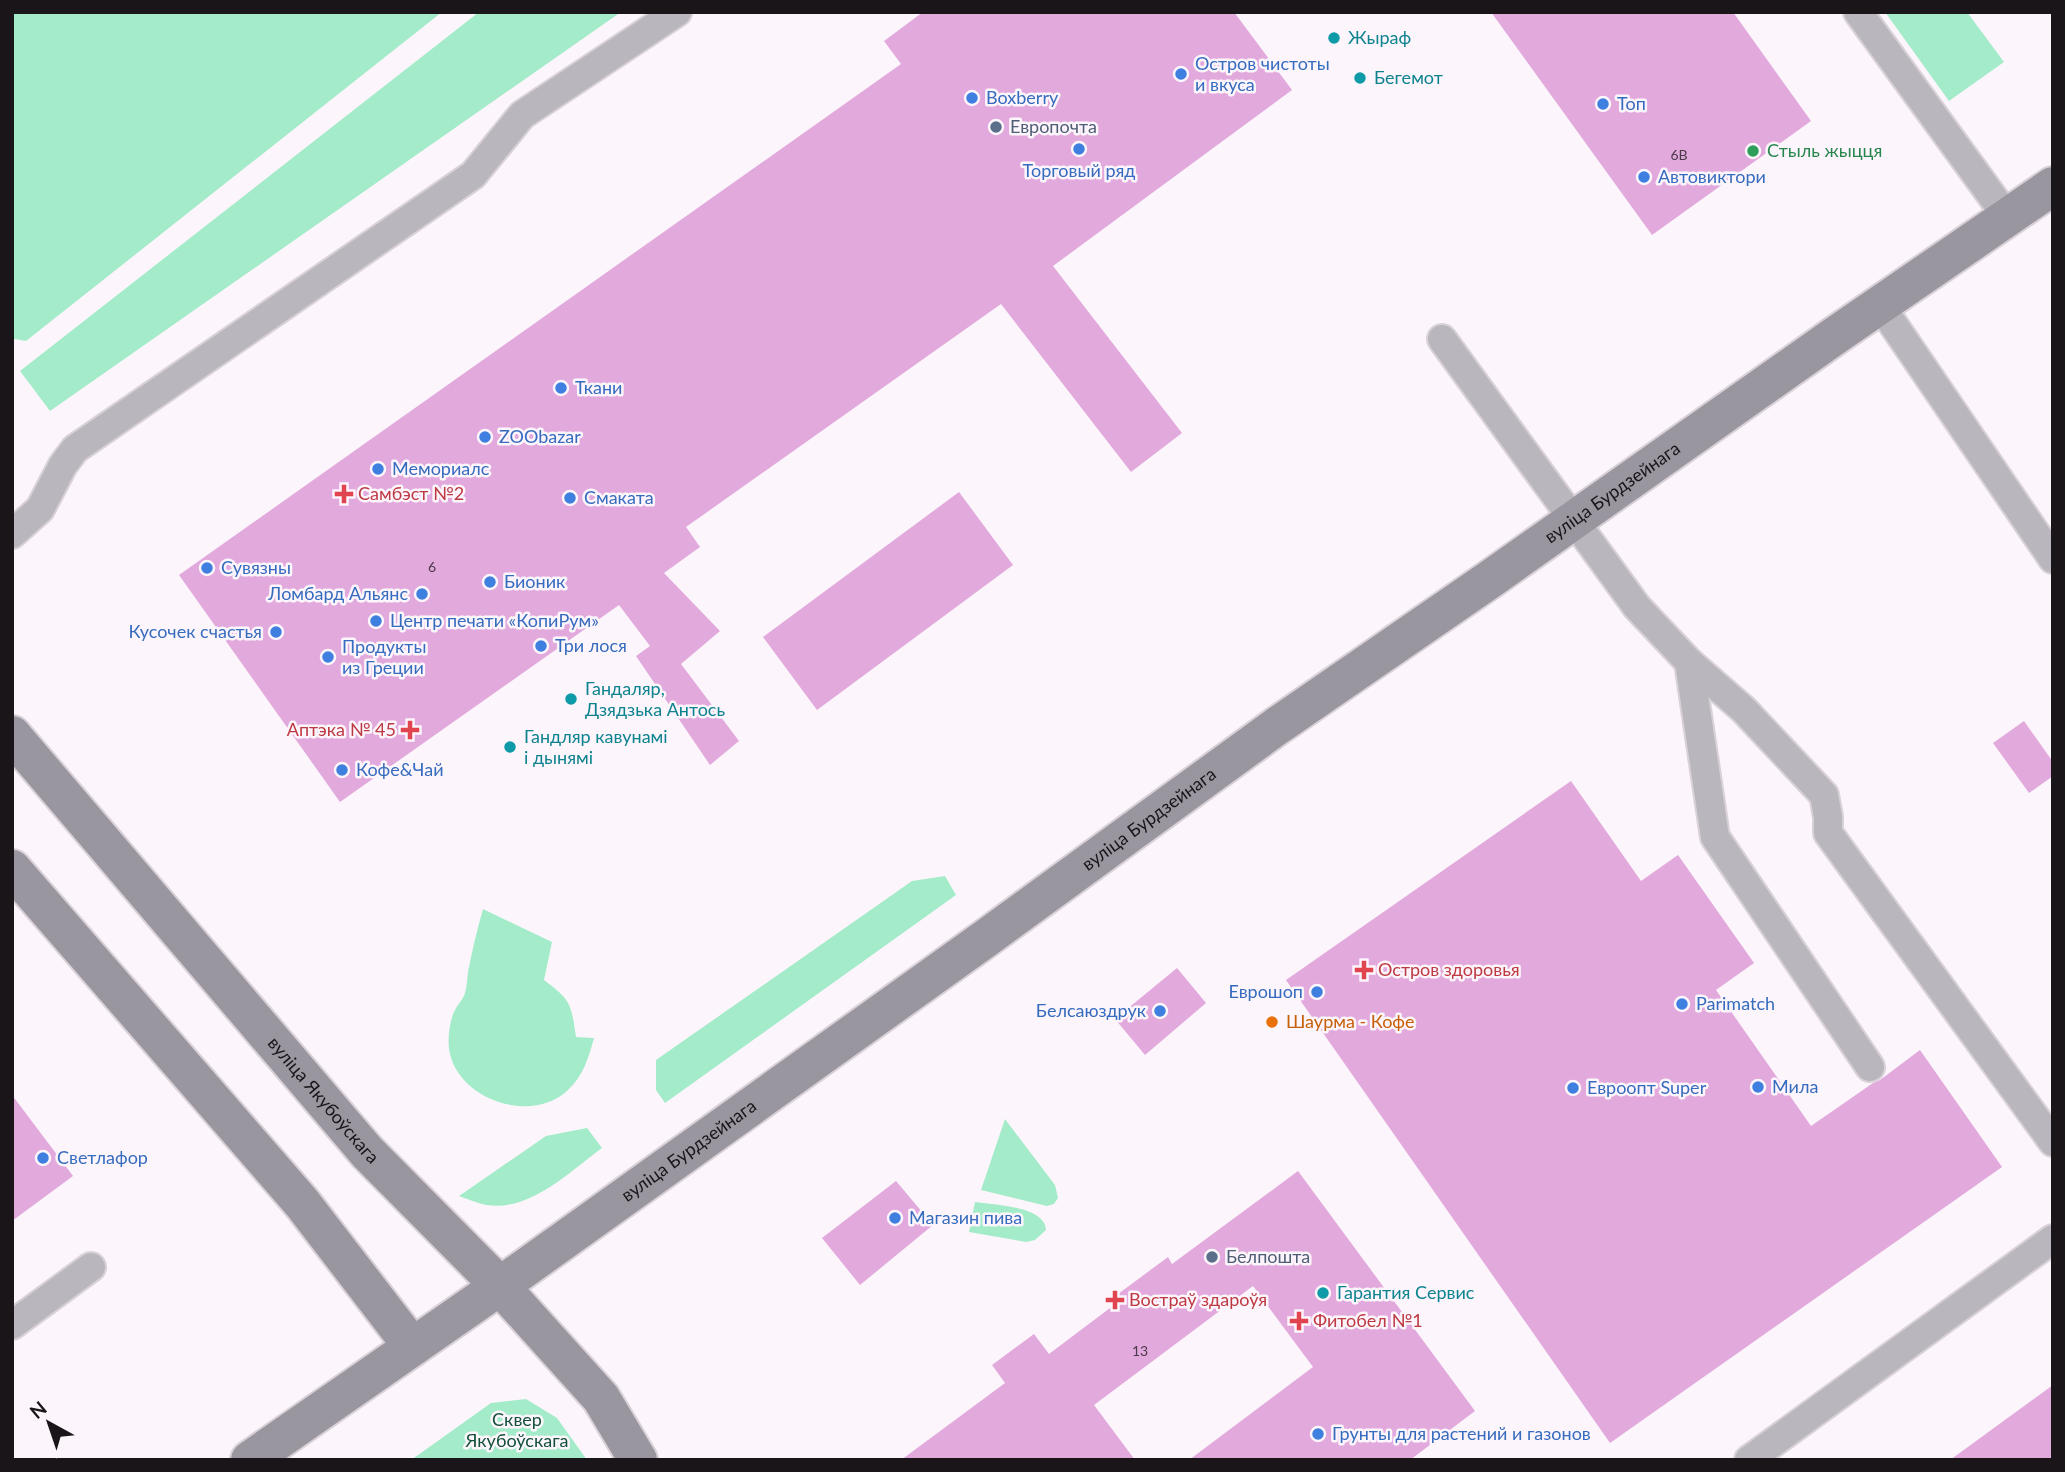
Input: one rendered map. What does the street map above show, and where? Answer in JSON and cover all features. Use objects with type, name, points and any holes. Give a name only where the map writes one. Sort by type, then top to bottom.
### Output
[{"type":"street","name":"вуліца Бурдзейнага","points":[[250,1460],[500,1286],[1277,726],[2053,186]]},
{"type":"street","name":"вуліца Якубоўскага","points":[[12,735],[367,1152],[500,1286],[601,1398],[638,1460]]},
{"type":"street","points":[[12,869],[302,1203],[412,1346]]},
{"type":"lane","points":[[12,534],[40,509],[63,465],[75,449],[473,174],[522,116],[677,12]]},
{"type":"lane","points":[[1858,12],[2008,218]]},
{"type":"lane","points":[[1880,305],[2053,559]]},
{"type":"lane","points":[[1442,339],[1637,607],[1689,662],[1744,710],[1824,795],[1828,833],[2053,1142]]},
{"type":"lane","points":[[1689,662],[1715,837],[1870,1067]]},
{"type":"lane","points":[[1749,1460],[2053,1239]]},
{"type":"lane","points":[[12,1325],[91,1268]]},
{"type":"green space","points":[[12,12],[442,12],[26,341],[12,341]]},
{"type":"green space","points":[[479,12],[621,12],[50,411],[20,371]]},
{"type":"green space","points":[[1885,12],[1967,12],[2004,62],[1949,101]]},
{"type":"green space","points":[[945,876],[956,895],[665,1103],[656,1090],[656,1060],[912,881]]},
{"type":"green space","points":[[483,909],[552,942],[544,980],[569,1004],[576,1037],[594,1038],[578,1079],[553,1100],[518,1106],[483,1095],[468,1084],[457,1070],[450,1054],[451,1022],[465,993]]},
{"type":"green space","points":[[1005,1119],[1055,1185],[1058,1198],[1054,1204],[1047,1206],[981,1190]]},
{"type":"green space","points":[[587,1128],[602,1148],[533,1196],[502,1206],[486,1205],[459,1196],[546,1136]]},
{"type":"green space","points":[[975,1202],[1028,1211],[1043,1222],[1046,1230],[1035,1240],[1026,1242],[969,1232]]},
{"type":"green space","name":"Сквер Якубоўскага","points":[[526,1399],[557,1418],[587,1460],[411,1460],[491,1403]]},
{"type":"building","points":[[923,12],[1234,12],[1292,90],[1053,266],[1182,433],[1131,472],[1001,304],[686,527],[700,547],[664,573],[720,631],[681,664],[739,741],[710,765],[636,656],[650,646],[619,605],[340,802],[179,575],[901,64],[884,41]]},
{"type":"building","points":[[1491,12],[1733,12],[1811,121],[1652,235]]},
{"type":"building","points":[[959,492],[1013,565],[817,710],[763,637]]},
{"type":"building","points":[[2024,721],[2053,762],[2053,776],[2029,793],[1993,743]]},
{"type":"building","name":"Евроопт Super","points":[[1571,781],[1641,881],[1678,855],[1754,963],[1716,990],[1811,1126],[1920,1050],[2002,1167],[1610,1443],[1286,980]]},
{"type":"building","name":"Белсаюздрук","points":[[1177,968],[1206,1003],[1145,1055],[1115,1019]]},
{"type":"building","points":[[12,1095],[73,1176],[12,1221]]},
{"type":"building","name":"Гарантия Сервис","points":[[1298,1171],[1475,1411],[1410,1460],[1189,1460],[1313,1367],[1253,1286],[1094,1405],[1135,1460],[901,1460],[1005,1383],[992,1365],[1034,1334],[1049,1354],[1114,1305],[1110,1300],[1168,1257],[1172,1264]]},
{"type":"building","points":[[896,1181],[933,1225],[860,1285],[822,1238]]},
{"type":"building","points":[[2053,1385],[2053,1460],[1950,1460]]},
{"type":"place","name":"Жыраф","points":[[1334,38]]},
{"type":"place","name":"Остров чистоты и вкуса","points":[[1181,74]]},
{"type":"place","name":"Бегемот","points":[[1360,78]]},
{"type":"place","name":"Boxberry","points":[[972,98]]},
{"type":"place","name":"Топ","points":[[1603,104]]},
{"type":"place","name":"Европочта","points":[[996,127]]},
{"type":"place","name":"Торговый ряд","points":[[1079,149]]},
{"type":"place","name":"Стыль жыцця","points":[[1753,151]]},
{"type":"place","name":"Автовиктори","points":[[1644,177]]},
{"type":"place","name":"Ткани","points":[[561,388]]},
{"type":"place","name":"ZOObazar","points":[[485,437]]},
{"type":"place","name":"Мемориалс","points":[[378,469]]},
{"type":"place","name":"Самбэст №2","points":[[344,494]]},
{"type":"place","name":"Смаката","points":[[570,498]]},
{"type":"place","name":"Сувязны","points":[[207,568]]},
{"type":"place","name":"Бионик","points":[[490,582]]},
{"type":"place","name":"Ломбард Альянс","points":[[422,594]]},
{"type":"place","name":"Центр печати «КопиРум»","points":[[376,621]]},
{"type":"place","name":"Кусочек счастья","points":[[276,632]]},
{"type":"place","name":"Три лося","points":[[541,646]]},
{"type":"place","name":"Продукты из Греции","points":[[328,657]]},
{"type":"place","name":"Гандаляр, Дзядзька Антось","points":[[571,699]]},
{"type":"place","name":"Аптэка № 45","points":[[410,730]]},
{"type":"place","name":"Гандляр кавунамі і дынямі","points":[[510,747]]},
{"type":"place","name":"Кофе&Чай","points":[[342,770]]},
{"type":"place","name":"Остров здоровья","points":[[1364,970]]},
{"type":"place","name":"Еврошоп","points":[[1317,992]]},
{"type":"place","name":"Parimatch","points":[[1682,1004]]},
{"type":"place","name":"Белсаюздрук","points":[[1160,1011]]},
{"type":"place","name":"Шаурма - Кофе","points":[[1272,1022]]},
{"type":"place","name":"Мила","points":[[1758,1087]]},
{"type":"place","name":"Евроопт Super","points":[[1573,1088]]},
{"type":"place","name":"Светлафор","points":[[43,1158]]},
{"type":"place","name":"Магазин пива","points":[[895,1218]]},
{"type":"place","name":"Белпошта","points":[[1212,1257]]},
{"type":"place","name":"Гарантия Сервис","points":[[1323,1293]]},
{"type":"place","name":"Востраў здароўя","points":[[1115,1300]]},
{"type":"place","name":"Фитобел №1","points":[[1299,1321]]},
{"type":"place","name":"Грунты для растений и газонов","points":[[1318,1434]]}]
